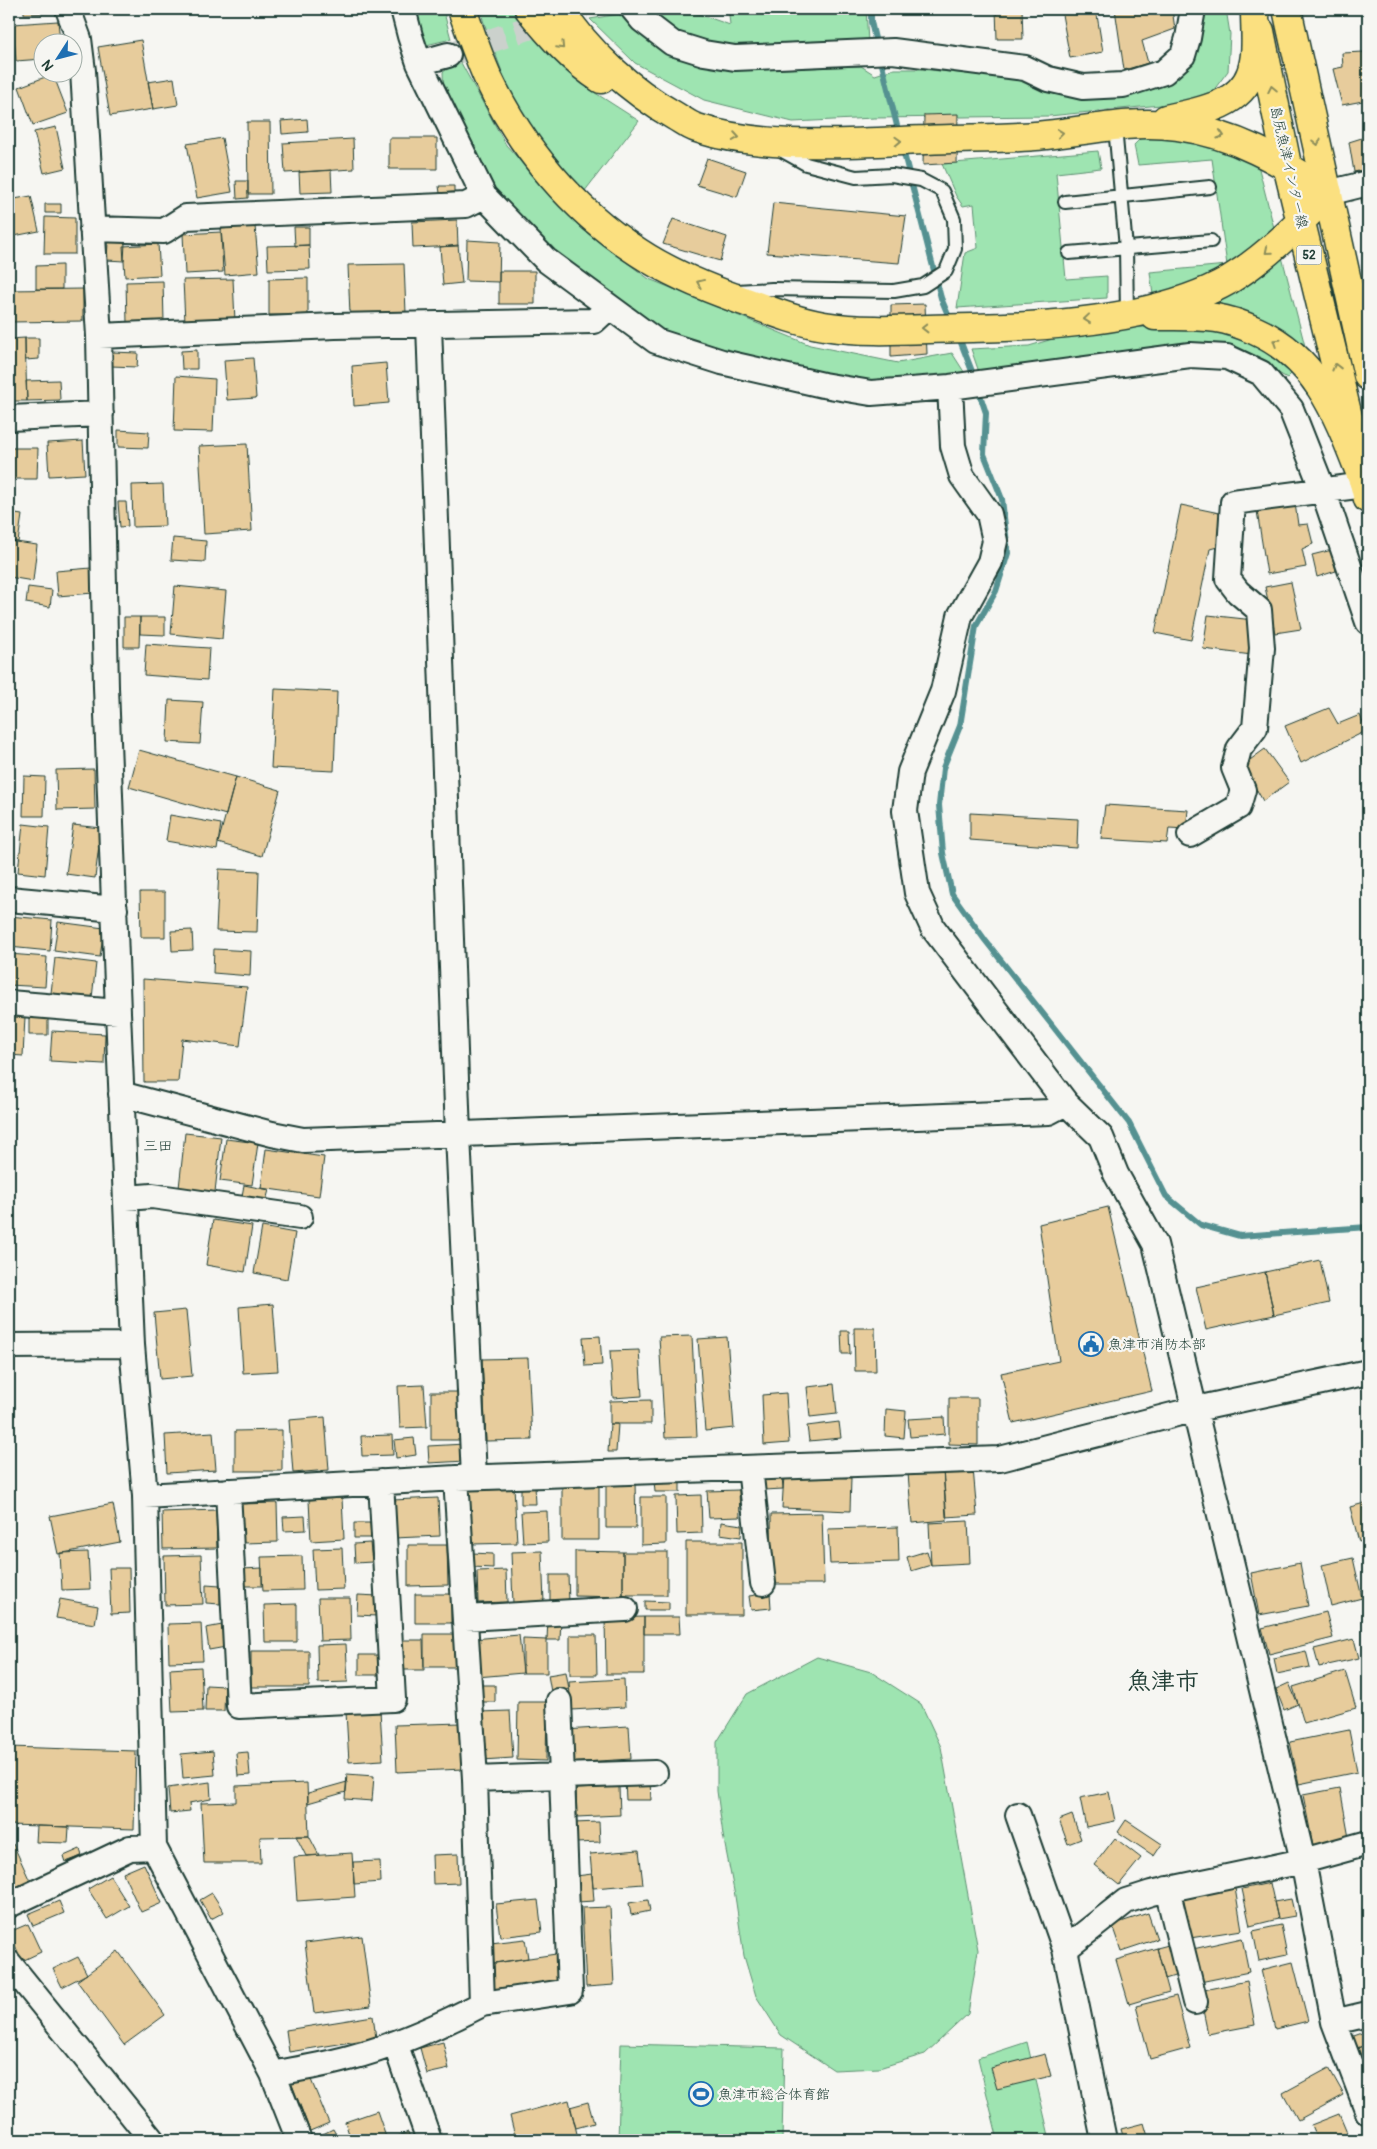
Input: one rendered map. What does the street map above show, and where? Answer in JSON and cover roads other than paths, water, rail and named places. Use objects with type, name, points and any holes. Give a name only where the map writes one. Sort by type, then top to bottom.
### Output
[{"type":"main road","points":[[462,9],[488,77],[506,113],[551,177],[577,204],[637,252],[672,271],[725,294],[791,318],[824,326],[854,329],[1015,328],[1127,315],[1173,303],[1202,293],[1229,280],[1255,262],[1301,222],[1328,193],[1287,165],[1237,140],[1175,125],[1127,125]]},
{"type":"main road","points":[[470,9],[488,77]]},
{"type":"main road","points":[[529,9],[567,52],[596,75],[662,114],[696,128],[730,136],[766,141],[841,143],[1033,136],[1127,125],[1202,110],[1223,102],[1242,90],[1251,72],[1254,51],[1255,10]]},
{"type":"main road","points":[[560,9],[587,44],[630,86],[665,111],[696,128]]},
{"type":"main road","name":"52","points":[[1287,9],[1368,376]]},
{"type":"main road","name":"島尻魚津インター線","points":[[1255,10],[1287,165],[1366,492]]},
{"type":"main road","points":[[1127,315],[1216,318],[1241,324],[1266,335],[1288,350],[1306,366],[1322,388],[1336,413],[1366,492]]},
{"type":"street","points":[[68,9],[79,39],[83,71],[99,336],[106,687],[132,1345],[145,1496],[154,1847],[273,2074],[299,2140]]},
{"type":"street","points":[[403,9],[419,63],[484,196],[546,260],[656,341],[722,362],[823,385],[870,393],[950,387],[1190,355],[1227,357],[1261,373],[1290,409],[1323,490],[1368,622]]},
{"type":"street","points":[[633,9],[642,20],[672,43],[704,53],[735,58],[893,51],[1025,68],[1048,79],[1083,87],[1123,85],[1164,72],[1183,55],[1193,9]]},
{"type":"street","points":[[419,63],[448,56]]},
{"type":"street","points":[[1328,193],[1368,183]]},
{"type":"street","points":[[92,228],[164,231],[186,217],[466,205],[484,196]]},
{"type":"street","points":[[99,336],[335,326],[594,321],[609,307]]},
{"type":"street","points":[[429,325],[458,1135],[465,1478],[465,1618],[475,1779],[482,2004]]},
{"type":"street","points":[[950,387],[954,446],[962,476],[989,514],[995,540],[990,562],[960,616],[943,691],[910,772],[905,811],[917,893],[933,928],[1066,1103],[1100,1137],[1116,1174],[1155,1244],[1303,1861],[1334,2022],[1368,2112]]},
{"type":"street","points":[[9,418],[101,414]]},
{"type":"street","points":[[1190,835],[1238,806],[1243,790],[1234,768],[1239,749],[1255,728],[1262,648],[1259,610],[1238,592],[1228,579],[1233,502],[1323,490],[1366,492]]},
{"type":"street","points":[[9,899],[115,909]]},
{"type":"street","points":[[9,1003],[118,1012]]},
{"type":"street","points":[[121,1094],[272,1134],[302,1140],[1049,1112],[1066,1103]]},
{"type":"street","points":[[126,1198],[152,1196],[300,1217]]},
{"type":"street","points":[[9,1346],[132,1345]]},
{"type":"street","points":[[145,1496],[465,1478],[1000,1459],[1196,1409],[1368,1372]]},
{"type":"street","points":[[750,1468],[763,1583]]},
{"type":"street","points":[[228,1491],[239,1706],[393,1699],[381,1482]]},
{"type":"street","points":[[465,1618],[625,1608]]},
{"type":"street","points":[[273,2074],[350,2058],[395,2043],[454,2019],[482,2004],[570,1991],[559,1701]]},
{"type":"street","points":[[475,1779],[655,1772]]},
{"type":"street","points":[[1018,1815],[1065,1949],[1104,2140]]},
{"type":"street","points":[[1065,1949],[1126,1901],[1167,1889],[1303,1861],[1368,1843]]},
{"type":"street","points":[[9,1905],[130,1848],[154,1847]]},
{"type":"street","points":[[1167,1889],[1194,2002]]},
{"type":"street","points":[[9,1963],[152,2140]]},
{"type":"street","points":[[1334,2022],[1368,2014]]},
{"type":"street","points":[[395,2043],[429,2140]]},
{"type":"lane","points":[[1127,125],[1122,197],[1126,248],[1127,315]]},
{"type":"lane","points":[[725,294],[738,291],[772,289],[894,291],[923,286],[946,271],[955,249],[954,219],[942,191],[921,180],[892,176],[856,177],[806,164],[766,141]]},
{"type":"lane","points":[[1065,202],[1210,187]]},
{"type":"lane","points":[[1070,253],[1211,241]]},
{"type":"waterway","points":[[871,9],[871,22],[877,47]]},
{"type":"waterway","points":[[880,56],[899,134]]},
{"type":"waterway","points":[[902,146],[941,298],[951,322]]},
{"type":"waterway","points":[[958,335],[975,379]]},
{"type":"waterway","points":[[978,389],[986,413],[984,454],[1002,499],[1008,553],[996,591],[976,626],[960,726],[943,768],[939,805],[943,853],[952,894],[985,940],[1129,1123],[1166,1196],[1201,1225],[1240,1236],[1368,1227]]},
{"type":"tunnel","points":[[448,55],[585,9]]},
{"type":"place","name":"魚津市消防本部","points":[[1091,1344]]},
{"type":"place","name":"魚津市総合体育館","points":[[701,2094]]},
{"type":"district","name":"三田","points":[[158,1146]]},
{"type":"district","name":"魚津市","points":[[1163,1681]]}]
